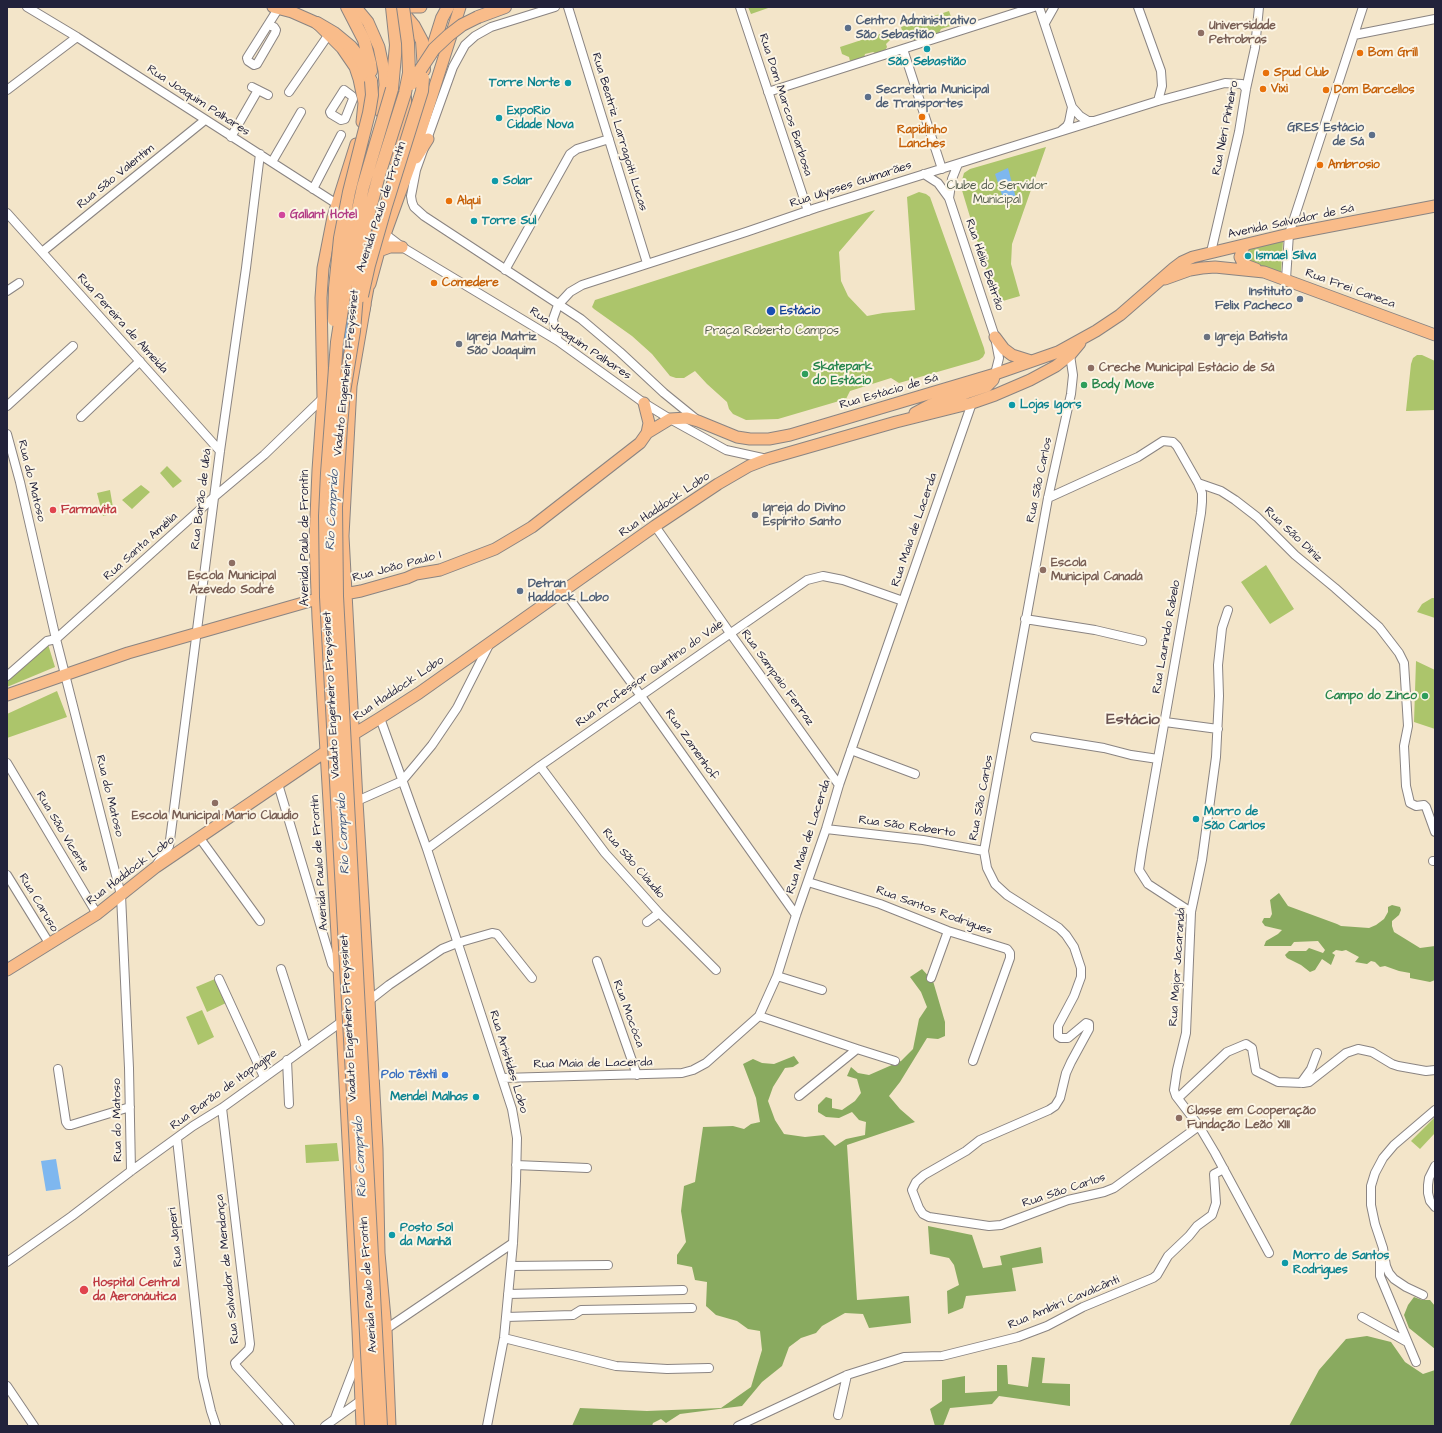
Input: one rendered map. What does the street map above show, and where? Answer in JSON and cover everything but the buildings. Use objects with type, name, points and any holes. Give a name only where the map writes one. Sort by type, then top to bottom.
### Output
[{"type":"highway","points":[[336,342],[334,328],[334,288],[340,238],[349,192],[370,113],[372,95],[370,63],[364,40],[347,7]]},
{"type":"highway","points":[[399,7],[414,26],[422,41],[424,73]]},
{"type":"highway","points":[[399,7],[409,59],[409,73],[405,93]]},
{"type":"highway","points":[[358,309],[405,118],[405,46],[399,7]]},
{"type":"highway","name":"Viaduto Engenheiro Freyssinet","points":[[371,1426],[325,554],[327,473],[336,342],[352,237],[363,187],[392,89],[399,7]]},
{"type":"highway","points":[[354,331],[369,265],[418,104],[424,73],[435,46],[442,18],[448,7]]},
{"type":"highway","points":[[405,93],[434,49],[449,35],[462,25],[478,17],[505,7]]},
{"type":"highway","points":[[318,23],[334,33],[351,47],[360,58],[371,81]]},
{"type":"highway","name":"Viaduto Engenheiro Freyssinet","points":[[381,1426],[337,589],[336,533],[338,469],[344,392],[354,331],[357,276],[366,224],[379,175],[405,93]]},
{"type":"main road","name":"Avenida Paulo de Frontin","points":[[321,298],[340,248],[382,111],[385,85],[379,47],[368,22],[354,7]]},
{"type":"main road","points":[[399,7],[421,7]]},
{"type":"main road","name":"Avenida Paulo de Frontin","points":[[390,1426],[386,1329],[379,1253],[377,1149],[343,536],[342,391],[358,309],[385,234],[423,138],[460,7]]},
{"type":"main road","points":[[276,8],[292,12],[318,23]]},
{"type":"main road","name":"Avenida Paulo de Frontin","points":[[318,23],[342,48],[355,67],[362,90],[364,103],[363,119],[359,136],[337,204],[324,268],[321,298],[324,383],[318,470],[316,540],[317,599],[342,1021],[362,1426]]},
{"type":"main road","points":[[412,169],[418,156],[423,138]]},
{"type":"main road","name":"Avenida Salvador de Sá","points":[[1161,280],[1182,262],[1211,252],[1244,246],[1289,234],[1435,206]]},
{"type":"main road","points":[[1244,246],[1240,257],[1243,263],[1264,272]]},
{"type":"main road","points":[[379,251],[390,247],[402,247]]},
{"type":"main road","name":"Rua Frei Caneca","points":[[1161,280],[1190,270],[1202,268],[1264,272],[1435,335]]},
{"type":"main road","name":"Rua Estácio de Sá","points":[[698,421],[714,429],[737,437],[769,439],[790,435],[995,374],[1058,352],[1085,338],[1120,315],[1161,280]]},
{"type":"main road","points":[[321,317],[338,306],[347,304],[358,309]]},
{"type":"main road","points":[[995,337],[1004,349],[1012,355],[1031,361]]},
{"type":"main road","name":"Rua Estácio de Sá","points":[[767,458],[896,422],[972,403],[1002,392],[1030,380],[1056,366],[1070,355],[1085,338]]},
{"type":"main road","points":[[896,422],[930,405],[987,386],[994,380],[995,374]]},
{"type":"main road","points":[[324,383],[342,391]]},
{"type":"main road","points":[[323,398],[342,391]]},
{"type":"main road","points":[[644,403],[647,409],[649,423],[647,433]]},
{"type":"main road","name":"Rua João Paulo I","points":[[7,695],[128,653],[317,599],[346,594],[407,578],[416,574],[440,570],[495,549],[532,527],[640,443],[647,433],[670,420],[682,418],[698,421]]},
{"type":"main road","name":"Rua Haddock Lobo","points":[[7,970],[97,914],[180,850],[327,750],[380,718],[491,642],[655,526],[734,474],[767,458]]},
{"type":"main road","points":[[316,540],[343,536]]},
{"type":"main road","points":[[348,1151],[377,1149]]},
{"type":"main road","points":[[354,1255],[379,1253]]},
{"type":"main road","points":[[360,1401],[389,1399]]},
{"type":"street","name":"Avenida Paulo de Frontin","points":[[423,138],[453,67],[465,45],[475,36],[490,27],[555,7]]},
{"type":"street","name":"Rua Beatriz Larragoiti Lucas","points":[[568,7],[647,264]]},
{"type":"street","name":"Rua Dom Marcos Barbosa","points":[[740,7],[808,211]]},
{"type":"street","points":[[768,92],[1034,7]]},
{"type":"street","points":[[1039,7],[1072,107],[1067,126],[1059,132]]},
{"type":"street","points":[[1045,23],[1054,7]]},
{"type":"street","points":[[1138,7],[1161,71],[1162,86],[1158,102]]},
{"type":"street","name":"Rua Néri Pinheiro","points":[[1211,252],[1239,132],[1255,48],[1259,7]]},
{"type":"street","points":[[1286,279],[1289,234],[1363,7]]},
{"type":"street","name":"Rua Joaquim Palhares","points":[[29,8],[77,37],[351,213]]},
{"type":"street","points":[[268,25],[276,8]]},
{"type":"street","points":[[1354,35],[1435,19]]},
{"type":"street","points":[[289,92],[328,34]]},
{"type":"street","points":[[7,90],[77,37]]},
{"type":"street","points":[[903,49],[942,169]]},
{"type":"street","name":"Rua Ulysses Guimarães","points":[[558,305],[570,292],[582,285],[924,174],[1094,121],[1225,83],[1242,84],[1246,89]]},
{"type":"street","points":[[231,136],[255,89],[268,95]]},
{"type":"street","points":[[344,90],[362,90]]},
{"type":"street","points":[[344,90],[352,96],[353,99],[343,120],[330,112],[344,90]]},
{"type":"street","points":[[339,98],[350,106]]},
{"type":"street","points":[[1072,107],[1088,121],[1094,121]]},
{"type":"street","points":[[272,162],[301,112]]},
{"type":"street","name":"Rua São Valentim","points":[[42,252],[205,120]]},
{"type":"street","points":[[313,189],[341,136]]},
{"type":"street","points":[[505,270],[570,154],[577,149],[609,139]]},
{"type":"street","name":"Rua Barão de Ubá","points":[[156,867],[169,846],[260,154]]},
{"type":"street","points":[[949,198],[952,179],[958,164]]},
{"type":"street","name":"Rua Joaquim Palhares","points":[[412,169],[411,196],[414,207],[424,216],[580,319],[698,421]]},
{"type":"street","name":"Rua Hélio Beltrão","points":[[924,174],[938,183],[949,198],[995,337],[998,358],[995,374]]},
{"type":"street","name":"Rua Pereira de Almeida","points":[[8,215],[220,451]]},
{"type":"street","name":"Rua Joaquim Palhares","points":[[385,234],[402,247],[558,341],[670,420],[726,450],[767,458]]},
{"type":"street","points":[[7,291],[19,283]]},
{"type":"street","points":[[558,305],[553,319],[558,341]]},
{"type":"street","points":[[7,406],[73,346]]},
{"type":"street","name":"Rua São Carlos","points":[[1070,355],[1073,375],[1071,394],[1048,498],[984,851],[987,868],[995,884],[1006,895],[1059,928],[1074,947],[1081,977],[1074,996],[1058,1026],[1058,1036],[1061,1038],[1068,1038],[1086,1023],[1089,1024],[1089,1029],[1066,1072],[1060,1098],[1055,1106],[980,1140],[966,1151],[924,1175],[916,1182],[912,1190],[919,1208],[923,1214],[929,1217],[989,1226],[1001,1225],[1068,1200],[1104,1192],[1114,1188],[1198,1126]]},
{"type":"street","points":[[81,417],[140,361]]},
{"type":"street","name":"Rua Santa Amélia","points":[[7,676],[47,641],[56,639],[214,497],[264,455],[323,398]]},
{"type":"street","name":"Rua Maia de Lacerda","points":[[502,1078],[673,1074],[693,1070],[706,1063],[759,1016],[777,976],[851,750],[972,403]]},
{"type":"street","name":"Rua do Matoso","points":[[7,434],[20,482],[56,639],[121,895],[130,1107],[131,1171]]},
{"type":"street","points":[[1048,498],[1138,457],[1163,441],[1173,442],[1177,446],[1198,483]]},
{"type":"street","points":[[216,481],[223,485],[229,485]]},
{"type":"street","name":"Rua Laurindo Rabelo","points":[[1192,912],[1148,884],[1140,870],[1142,850],[1202,502],[1202,492],[1198,483]]},
{"type":"street","name":"Rua São Diniz","points":[[1198,483],[1221,491],[1235,500],[1257,518],[1295,556],[1335,588],[1379,627],[1399,653],[1404,663],[1408,726],[1404,746],[1406,786],[1410,803],[1416,806],[1424,805],[1426,807],[1435,832]]},
{"type":"street","name":"Rua Sampaio Ferraz","points":[[655,526],[730,633],[840,784]]},
{"type":"street","name":"Rua Professor Quintino do Vale","points":[[427,849],[540,766],[807,580],[823,576],[843,580],[903,601]]},
{"type":"street","name":"Rua Zamenhof","points":[[564,591],[641,696],[796,915]]},
{"type":"street","name":"Rua Major Jacarandá","points":[[1228,610],[1222,628],[1218,665],[1219,696],[1216,757],[1202,860],[1192,912],[1186,1033],[1174,1081],[1174,1090],[1224,1169],[1269,1253]]},
{"type":"street","points":[[1025,620],[1095,630],[1142,641]]},
{"type":"street","points":[[357,801],[402,781],[432,745],[457,708],[491,642]]},
{"type":"street","name":"Rua Aristides Lobo","points":[[380,718],[427,849],[502,1078],[512,1109],[517,1138],[513,1243],[504,1338],[487,1426]]},
{"type":"street","points":[[1165,722],[1218,729]]},
{"type":"street","points":[[1034,737],[1104,748],[1131,755],[1158,759]]},
{"type":"street","points":[[851,750],[915,774]]},
{"type":"street","name":"Rua São Vicente","points":[[7,763],[97,914]]},
{"type":"street","name":"Rua São Cláudio","points":[[540,766],[605,853],[659,913],[716,970]]},
{"type":"street","points":[[278,784],[332,964],[335,968],[339,968]]},
{"type":"street","name":"Rua São Roberto","points":[[826,829],[923,840],[984,851]]},
{"type":"street","points":[[200,837],[260,921]]},
{"type":"street","points":[[169,846],[180,850]]},
{"type":"street","name":"Rua Caruso","points":[[7,875],[49,943]]},
{"type":"street","name":"Rua Santos Rodrigues","points":[[808,882],[880,904],[948,931],[1006,949],[1010,953],[1010,958],[973,1061]]},
{"type":"street","points":[[648,922],[659,913]]},
{"type":"street","points":[[931,978],[948,931]]},
{"type":"street","name":"Rua Barão de Itapagipe","points":[[7,1262],[72,1216],[193,1126],[222,1108],[369,1000],[442,949],[457,943],[495,933],[532,978]]},
{"type":"street","name":"Rua Mocóca","points":[[597,961],[638,1075]]},
{"type":"street","points":[[281,969],[306,1047]]},
{"type":"street","points":[[777,976],[822,990]]},
{"type":"street","points":[[219,979],[264,1077]]},
{"type":"street","points":[[759,1016],[895,1061]]},
{"type":"street","points":[[1178,1098],[1226,1052],[1246,1044],[1252,1048],[1256,1071],[1278,1082],[1309,1082],[1346,1053],[1358,1049],[1372,1052],[1398,1066],[1426,1071],[1435,1070]]},
{"type":"street","points":[[799,1096],[857,1049]]},
{"type":"street","points":[[1302,1083],[1311,1069],[1317,1053]]},
{"type":"street","points":[[287,1060],[289,1104]]},
{"type":"street","points":[[58,1068],[66,1122],[68,1125],[130,1107]]},
{"type":"street","name":"Rua Salvador de Mendonça","points":[[222,1108],[250,1344],[249,1349],[235,1363],[236,1366],[290,1426]]},
{"type":"street","points":[[1423,1294],[1406,1287],[1394,1279],[1386,1266],[1383,1248],[1374,1224],[1371,1205],[1371,1186],[1375,1173],[1383,1158],[1394,1145],[1435,1110]]},
{"type":"street","name":"Rua Japeri","points":[[177,1139],[203,1377],[216,1426]]},
{"type":"street","points":[[516,1165],[587,1168]]},
{"type":"street","points":[[1435,1166],[1429,1178],[1428,1185],[1430,1200],[1435,1206]]},
{"type":"street","name":"Rua Ambíri Cavalcânti","points":[[738,1426],[847,1375],[904,1357],[942,1356],[1018,1337],[1047,1326],[1083,1307],[1153,1278],[1157,1275],[1168,1256],[1197,1226],[1212,1215],[1216,1203],[1214,1174],[1224,1169]]},
{"type":"street","points":[[358,1331],[386,1329],[513,1243]]},
{"type":"street","points":[[1383,1248],[1380,1260],[1380,1276],[1416,1362]]},
{"type":"street","points":[[511,1266],[608,1265]]},
{"type":"street","points":[[508,1294],[683,1290]]},
{"type":"street","points":[[506,1317],[573,1315],[580,1310],[692,1308]]},
{"type":"street","points":[[1362,1317],[1407,1342]]},
{"type":"street","points":[[504,1338],[616,1366],[667,1369],[709,1368]]},
{"type":"street","points":[[335,1418],[359,1355]]},
{"type":"street","points":[[838,1415],[847,1375]]},
{"type":"street","points":[[7,1386],[34,1426]]},
{"type":"street","points":[[325,1426],[360,1401]]},
{"type":"green space","points":[[748,7],[771,7],[751,14]]},
{"type":"green space","points":[[949,11],[954,25],[941,29],[939,33],[923,36],[921,39],[916,41],[912,39],[909,34],[903,34],[901,27]]},
{"type":"green space","points":[[889,31],[892,38],[886,44],[887,47],[885,51],[877,54],[873,52],[865,54],[864,58],[852,62],[850,61],[849,57],[842,54],[840,47]]},
{"type":"green space","name":"Clube do Servidor Municipal","points":[[1046,147],[1012,244],[1011,264],[1020,296],[996,303],[961,187],[964,173],[970,169]]},
{"type":"green space","name":"Praça Roberto Campos","points":[[919,192],[930,197],[984,348],[985,353],[979,360],[899,383],[891,378],[850,391],[846,399],[778,419],[746,420],[733,414],[729,409],[727,402],[695,371],[684,378],[670,376],[652,354],[632,336],[592,307],[595,300],[875,210],[839,252],[841,281],[848,296],[867,316],[915,310],[907,197]]},
{"type":"green space","points":[[1283,241],[1281,272],[1247,262],[1243,252],[1246,250]]},
{"type":"green space","points":[[1417,355],[1422,355],[1435,361],[1435,410],[1406,411],[1411,364],[1413,358]]},
{"type":"green space","points":[[167,466],[182,481],[173,488],[160,473]]},
{"type":"green space","points":[[141,485],[150,492],[132,509],[122,500]]},
{"type":"green space","points":[[110,490],[114,513],[103,516],[97,493]]},
{"type":"green space","points":[[1266,565],[1294,609],[1270,624],[1241,582]]},
{"type":"green space","points":[[1432,598],[1435,598],[1435,618],[1417,612],[1422,604]]},
{"type":"green space","points":[[47,641],[55,667],[7,687],[7,676]]},
{"type":"green space","name":"Campo do Zinco","points":[[1416,661],[1435,670],[1435,729],[1414,722]]},
{"type":"green space","points":[[57,691],[67,717],[7,738],[7,714]]},
{"type":"green space","points":[[1279,893],[1288,906],[1341,926],[1369,928],[1384,919],[1388,912],[1388,907],[1392,905],[1400,907],[1401,910],[1399,915],[1392,921],[1394,932],[1420,948],[1435,946],[1435,980],[1430,982],[1410,978],[1410,973],[1385,966],[1380,967],[1375,962],[1371,961],[1367,964],[1355,962],[1359,957],[1346,950],[1336,950],[1332,953],[1335,955],[1331,965],[1322,959],[1315,970],[1310,972],[1301,965],[1287,958],[1285,955],[1289,951],[1306,951],[1309,948],[1323,953],[1325,950],[1318,941],[1294,942],[1291,946],[1264,946],[1266,941],[1282,930],[1265,926],[1262,922],[1264,918],[1270,918],[1272,914],[1270,900]]},
{"type":"green space","points":[[922,969],[933,981],[945,1022],[945,1036],[938,1039],[927,1038],[900,1082],[889,1096],[900,1109],[915,1122],[847,1145],[857,1300],[909,1296],[911,1323],[869,1328],[863,1314],[845,1313],[822,1326],[816,1333],[801,1338],[789,1347],[782,1366],[762,1382],[742,1406],[680,1414],[666,1423],[661,1419],[653,1423],[652,1426],[572,1426],[580,1408],[647,1411],[721,1408],[751,1387],[762,1350],[760,1331],[748,1329],[737,1321],[716,1315],[706,1306],[707,1282],[695,1280],[692,1267],[677,1264],[677,1255],[686,1242],[681,1211],[684,1186],[695,1182],[703,1127],[733,1126],[744,1129],[751,1124],[760,1122],[756,1098],[743,1064],[753,1059],[762,1063],[774,1064],[794,1056],[799,1063],[793,1067],[785,1068],[773,1087],[768,1101],[775,1120],[784,1134],[805,1137],[824,1135],[835,1146],[846,1139],[865,1135],[866,1122],[859,1120],[852,1112],[839,1118],[826,1117],[818,1112],[818,1105],[826,1097],[832,1099],[832,1108],[842,1110],[855,1101],[861,1093],[857,1079],[847,1076],[851,1067],[858,1073],[869,1075],[901,1061],[913,1049],[919,1019],[927,1007],[921,992],[910,977]]},
{"type":"green space","points":[[215,979],[226,1003],[207,1012],[196,987]]},
{"type":"green space","points":[[202,1010],[214,1037],[198,1045],[186,1017]]},
{"type":"green space","points":[[1435,1117],[1435,1133],[1420,1149],[1411,1141]]},
{"type":"green space","points":[[337,1143],[339,1161],[306,1163],[305,1145]]},
{"type":"green space","points":[[928,1226],[972,1235],[983,1268],[1002,1265],[1000,1256],[1041,1247],[1043,1263],[1012,1268],[1016,1291],[966,1296],[963,1308],[948,1314],[947,1291],[959,1285],[954,1265],[949,1258],[930,1254]]},
{"type":"green space","points":[[1414,1297],[1422,1300],[1430,1300],[1435,1306],[1435,1349],[1409,1328],[1404,1315],[1408,1305]]},
{"type":"green space","points":[[1367,1336],[1391,1342],[1405,1362],[1423,1374],[1435,1370],[1435,1426],[1289,1426],[1319,1370],[1346,1339]]},
{"type":"green space","points":[[1032,1357],[1045,1358],[1042,1383],[1070,1384],[1070,1406],[999,1396],[992,1404],[950,1408],[943,1426],[935,1426],[930,1409],[942,1401],[942,1380],[965,1376],[965,1393],[997,1391],[997,1365],[1007,1365],[1008,1384],[1028,1387]]},
{"type":"water","points":[[1008,168],[1016,198],[1004,201],[995,174]]},
{"type":"water","points":[[56,1159],[61,1189],[46,1191],[41,1161]]},
{"type":"waterway","name":"Rio Comprido","points":[[343,367],[350,288]]},
{"type":"place","name":"Centro Administrativo São Sebastião","points":[[848,28]]},
{"type":"place","name":"Universidade Petrobras","points":[[1201,33]]},
{"type":"place","name":"São Sebastião","points":[[927,49]]},
{"type":"place","name":"Bom Grill","points":[[1360,53]]},
{"type":"place","name":"Spud Club","points":[[1266,73]]},
{"type":"place","name":"Torre Norte","points":[[568,83]]},
{"type":"place","name":"Vixi","points":[[1263,89]]},
{"type":"place","name":"Dom Barcellos","points":[[1326,90]]},
{"type":"place","name":"Secretaria Municipal de Transportes","points":[[868,97]]},
{"type":"place","name":"Rapidinho Lanches","points":[[922,117]]},
{"type":"place","name":"ExpoRio Cidade Nova","points":[[499,118]]},
{"type":"place","name":"GRES Estácio de Sá","points":[[1372,135]]},
{"type":"place","name":"Ambrosio","points":[[1320,165]]},
{"type":"place","name":"Solar","points":[[495,181]]},
{"type":"place","name":"Alqui","points":[[449,201]]},
{"type":"place","name":"Gallant Hotel","points":[[282,215]]},
{"type":"place","name":"Torre Sul","points":[[474,221]]},
{"type":"place","name":"Ismael Silva","points":[[1248,256]]},
{"type":"place","name":"Comedere","points":[[434,283]]},
{"type":"place","name":"Instituto Felix Pacheco","points":[[1300,299]]},
{"type":"place","name":"Estácio","points":[[771,311]]},
{"type":"place","name":"Igreja Batista","points":[[1207,337]]},
{"type":"place","name":"Igreja Matriz São Joaquim","points":[[459,344]]},
{"type":"place","name":"Creche Municipal Estácio de Sá","points":[[1091,368]]},
{"type":"place","name":"Skatepark do Estácio","points":[[805,374]]},
{"type":"place","name":"Body Move","points":[[1084,385]]},
{"type":"place","name":"Lojas Igors","points":[[1012,405]]},
{"type":"place","name":"Farmavita","points":[[53,510]]},
{"type":"place","name":"Igreja do Divino Espírito Santo","points":[[755,515]]},
{"type":"place","name":"Escola Municipal Azevedo Sodré","points":[[232,563]]},
{"type":"place","name":"Escola Municipal Canadá","points":[[1043,570]]},
{"type":"place","name":"Detran Haddock Lobo","points":[[520,591]]},
{"type":"place","name":"Campo do Zinco","points":[[1425,696]]},
{"type":"place","name":"Escola Municipal Mario Claudio","points":[[215,803]]},
{"type":"place","name":"Morro de São Carlos","points":[[1196,819]]},
{"type":"place","name":"Polo Têxtil","points":[[445,1075]]},
{"type":"place","name":"Mendel Malhas","points":[[476,1097]]},
{"type":"place","name":"Classe em Cooperação Fundação Leão XIII","points":[[1179,1118]]},
{"type":"place","name":"Posto Sol da Manhã","points":[[392,1235]]},
{"type":"place","name":"Morro de Santos Rodrigues","points":[[1285,1263]]},
{"type":"place","name":"Hospital Central da Aeronáutica","points":[[84,1290]]},
{"type":"district","name":"Estácio","points":[[1133,721]]}]
